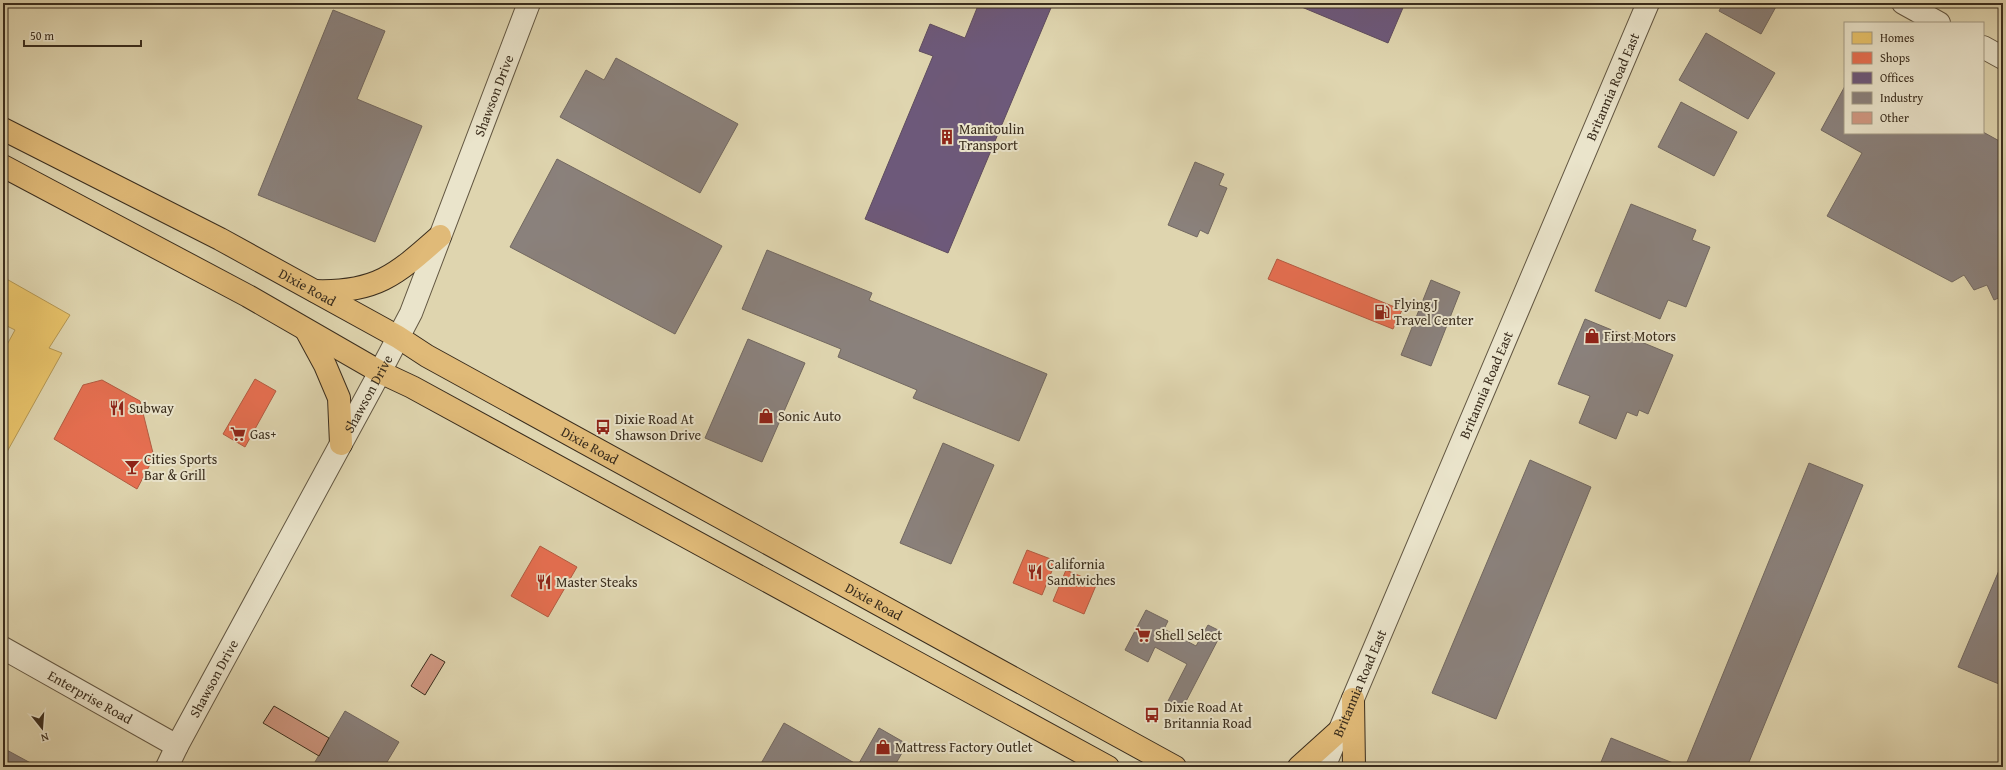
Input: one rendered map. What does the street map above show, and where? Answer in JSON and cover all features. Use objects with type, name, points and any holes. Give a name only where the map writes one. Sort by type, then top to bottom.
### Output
[{"type":"main road","name":"Dixie Road","points":[[3,129],[220,239],[398,337],[427,356],[1175,767]]},
{"type":"main road","points":[[3,166],[248,296],[380,372],[419,391],[1108,767]]},
{"type":"main road","points":[[315,291],[358,289],[379,282],[398,270],[440,236]]},
{"type":"main road","points":[[305,329],[325,364],[339,398],[341,444]]},
{"type":"main road","points":[[1353,699],[1354,767]]},
{"type":"main road","points":[[1299,767],[1340,730]]},
{"type":"street","name":"Shawson Drive","points":[[167,767],[411,313],[529,3]]},
{"type":"street","name":"Britannia Road East","points":[[1324,767],[1648,3]]},
{"type":"street","points":[[1902,3],[1937,22]]},
{"type":"street","points":[[1984,48],[2003,58]]},
{"type":"street","name":"Enterprise Road","points":[[3,648],[177,746]]},
{"type":"building: Homes","points":[[3,277],[70,315],[49,348],[62,353],[3,459],[3,352],[15,330],[3,324]]},
{"type":"building: Shops","points":[[1277,259],[1402,310],[1393,329],[1268,279]]},
{"type":"building: Shops","points":[[255,379],[276,391],[245,447],[223,434]]},
{"type":"building: Shops","points":[[102,380],[140,401],[154,457],[137,489],[54,439],[83,385]]},
{"type":"building: Shops","name":"Master Steaks","points":[[540,546],[577,567],[548,617],[511,596]]},
{"type":"building: Shops","name":"California Sandwiches","points":[[1027,550],[1056,561],[1042,595],[1013,583]]},
{"type":"building: Shops","points":[[1066,570],[1097,583],[1084,614],[1053,601]]},
{"type":"building: Offices","name":"Manitoulin Transport","points":[[979,3],[1053,3],[948,253],[865,219],[933,56],[919,51],[930,24],[965,38]]},
{"type":"building: Offices","points":[[1292,3],[1405,3],[1388,43]]},
{"type":"building: Industry","points":[[1723,3],[1778,3],[1761,34],[1719,11]]},
{"type":"building: Industry","points":[[333,10],[385,31],[357,99],[422,126],[375,242],[258,195]]},
{"type":"building: Industry","points":[[1706,33],[1775,73],[1748,119],[1679,80]]},
{"type":"building: Industry","points":[[616,58],[738,124],[700,193],[560,117],[586,70],[604,80]]},
{"type":"building: Industry","points":[[1844,88],[1844,134],[1984,134],[1984,133],[2003,143],[2003,296],[1994,300],[1987,285],[1974,290],[1964,275],[1952,282],[1827,216],[1862,153],[1821,130]]},
{"type":"building: Industry","points":[[1681,102],[1737,132],[1714,176],[1658,147]]},
{"type":"building: Industry","points":[[557,159],[722,246],[675,334],[510,247]]},
{"type":"building: Industry","points":[[1195,162],[1224,174],[1219,185],[1227,188],[1208,234],[1200,230],[1197,237],[1168,225]]},
{"type":"building: Industry","points":[[1631,204],[1696,230],[1692,240],[1710,247],[1686,307],[1668,300],[1660,319],[1595,291]]},
{"type":"building: Industry","points":[[767,250],[872,293],[869,300],[1047,374],[1019,441],[913,398],[917,390],[838,357],[841,349],[742,309]]},
{"type":"building: Industry","points":[[1431,280],[1460,292],[1431,366],[1401,355]]},
{"type":"building: Industry","points":[[1585,319],[1673,355],[1648,414],[1639,410],[1637,416],[1627,412],[1616,439],[1579,423],[1590,396],[1558,384]]},
{"type":"building: Industry","points":[[748,339],[805,363],[762,462],[705,438]]},
{"type":"building: Industry","points":[[943,443],[994,465],[951,564],[900,543]]},
{"type":"building: Industry","points":[[1530,460],[1591,487],[1496,719],[1432,693]]},
{"type":"building: Industry","points":[[1809,463],[1863,485],[1747,767],[1685,767]]},
{"type":"building: Industry","points":[[2003,561],[2003,675],[1999,684],[1958,667]]},
{"type":"building: Industry","points":[[1146,610],[1168,621],[1164,629],[1196,646],[1208,625],[1222,632],[1181,711],[1167,703],[1187,664],[1155,647],[1148,662],[1125,650]]},
{"type":"building: Industry","points":[[345,711],[399,742],[384,767],[312,767]]},
{"type":"building: Industry","points":[[784,723],[858,765],[879,728],[907,744],[894,767],[759,767]]},
{"type":"building: Industry","points":[[1611,738],[1683,767],[1599,767]]},
{"type":"building: Industry","points":[[3,748],[38,767],[3,767]]},
{"type":"building: Other","points":[[431,654],[445,662],[425,695],[411,686]]},
{"type":"building: Other","points":[[274,706],[329,738],[319,756],[263,723]]},
{"type":"place","name":"Manitoulin Transport","points":[[947,137]]},
{"type":"place","name":"Flying J Travel Center","points":[[1382,312]]},
{"type":"place","name":"First Motors","points":[[1592,336]]},
{"type":"place","name":"Subway","points":[[117,408]]},
{"type":"place","name":"Sonic Auto","points":[[766,416]]},
{"type":"place","name":"Dixie Road At Shawson Drive","points":[[603,427]]},
{"type":"place","name":"Gas+","points":[[238,434]]},
{"type":"place","name":"Cities Sports Bar & Grill","points":[[132,467]]},
{"type":"place","name":"California Sandwiches","points":[[1035,572]]},
{"type":"place","name":"Master Steaks","points":[[544,582]]},
{"type":"place","name":"Shell Select","points":[[1143,635]]},
{"type":"place","name":"Dixie Road At Britannia Road","points":[[1152,715]]},
{"type":"place","name":"Mattress Factory Outlet","points":[[883,747]]}]
